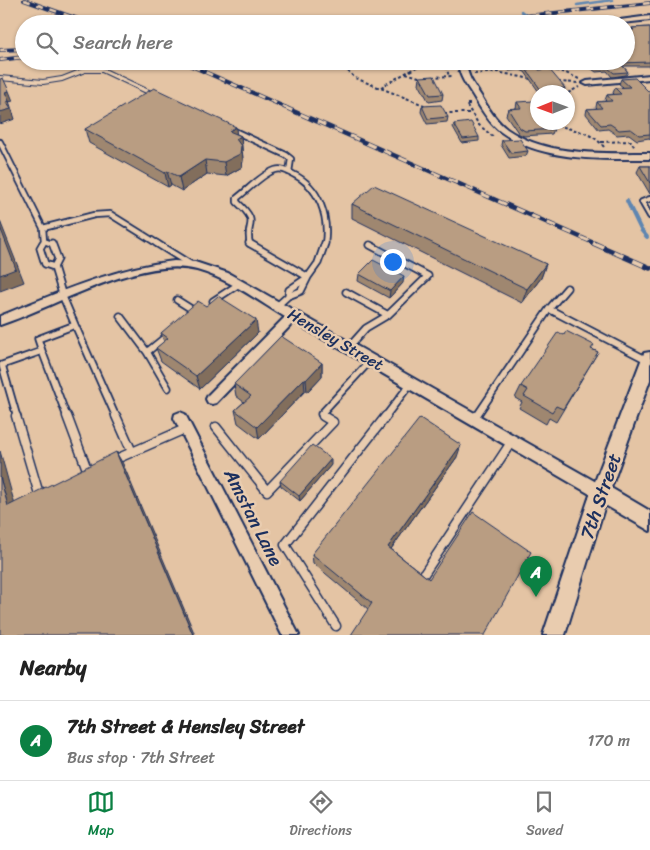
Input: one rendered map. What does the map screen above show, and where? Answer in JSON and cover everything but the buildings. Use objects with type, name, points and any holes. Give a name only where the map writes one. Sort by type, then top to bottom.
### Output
[{"type":"street","points":[[635,20],[650,18]]},
{"type":"street","points":[[463,70],[464,75],[494,121],[506,132],[534,145],[563,153],[650,156]]},
{"type":"street","points":[[587,83],[650,77]]},
{"type":"street","name":"Hensley Street","points":[[0,321],[118,275],[157,266],[193,266],[224,276],[239,284],[650,522]]},
{"type":"street","points":[[212,399],[294,315]]},
{"type":"street","name":"7th Street","points":[[554,635],[600,492],[650,359]]},
{"type":"street","name":"Amstan Lane","points":[[183,423],[292,635]]},
{"type":"lane","points":[[0,78],[43,82],[62,79],[85,70],[102,70],[163,98]]},
{"type":"lane","points":[[224,127],[286,155],[291,159],[290,172]]},
{"type":"lane","points":[[0,142],[43,228],[44,241],[40,248],[45,264],[54,267]]},
{"type":"lane","points":[[288,296],[289,290],[298,282],[308,277],[320,262],[324,251],[328,225],[320,200],[311,188],[290,172],[274,170],[237,198],[237,202],[251,216],[252,226],[248,241],[250,245],[308,277]]},
{"type":"lane","points":[[650,199],[642,202],[650,216]]},
{"type":"lane","points":[[43,228],[94,215],[110,214],[193,266]]},
{"type":"lane","points":[[44,241],[52,243],[58,259],[54,267],[63,297],[132,452]]},
{"type":"lane","points":[[349,347],[366,328],[388,316],[428,276],[370,245]]},
{"type":"lane","points":[[277,306],[288,296],[296,295],[306,286],[308,277]]},
{"type":"lane","points":[[189,318],[239,284]]},
{"type":"lane","points":[[474,419],[550,309],[567,288]]},
{"type":"lane","points":[[346,292],[388,316]]},
{"type":"lane","points":[[177,300],[196,312]]},
{"type":"lane","points":[[550,309],[650,359]]},
{"type":"lane","points":[[120,316],[147,352],[168,388]]},
{"type":"lane","points":[[75,325],[38,340],[88,472]]},
{"type":"lane","points":[[147,352],[175,329]]},
{"type":"lane","points":[[42,350],[2,365],[39,494],[47,490]]},
{"type":"lane","points":[[216,427],[267,491],[333,422],[321,414],[371,360]]},
{"type":"lane","points":[[336,626],[285,545],[411,383]]},
{"type":"lane","points":[[106,464],[132,452],[183,423]]},
{"type":"lane","points":[[422,577],[512,441]]},
{"type":"lane","points":[[80,476],[97,468]]},
{"type":"path","points":[[347,70],[355,78],[433,109]]},
{"type":"path","points":[[380,88],[411,70]]},
{"type":"path","points":[[447,70],[449,77]]},
{"type":"path","points":[[552,70],[566,73],[587,83]]},
{"type":"path","points":[[406,73],[418,78],[497,72],[534,79]]},
{"type":"path","points":[[552,82],[587,83]]},
{"type":"path","points":[[442,112],[456,114],[471,113]]},
{"type":"path","points":[[575,130],[589,134],[601,142],[608,155]]},
{"type":"path","points":[[601,142],[631,141],[640,156]]},
{"type":"waterway","points":[[577,5],[612,0]]},
{"type":"waterway","points":[[521,11],[526,15]]},
{"type":"waterway","points":[[627,201],[641,230],[647,237]]},
{"type":"railway","points":[[24,0],[66,15]]},
{"type":"railway","points":[[535,15],[650,3]]},
{"type":"railway","points":[[0,50],[15,49]]},
{"type":"railway","points":[[0,60],[15,58]]},
{"type":"railway","points":[[200,70],[287,108]]},
{"type":"railway","points":[[284,107],[596,244]]},
{"type":"railway","points":[[593,243],[650,268]]},
{"type":"place","name":"7th Street & Hensley Street","points":[[536,597]]}]
